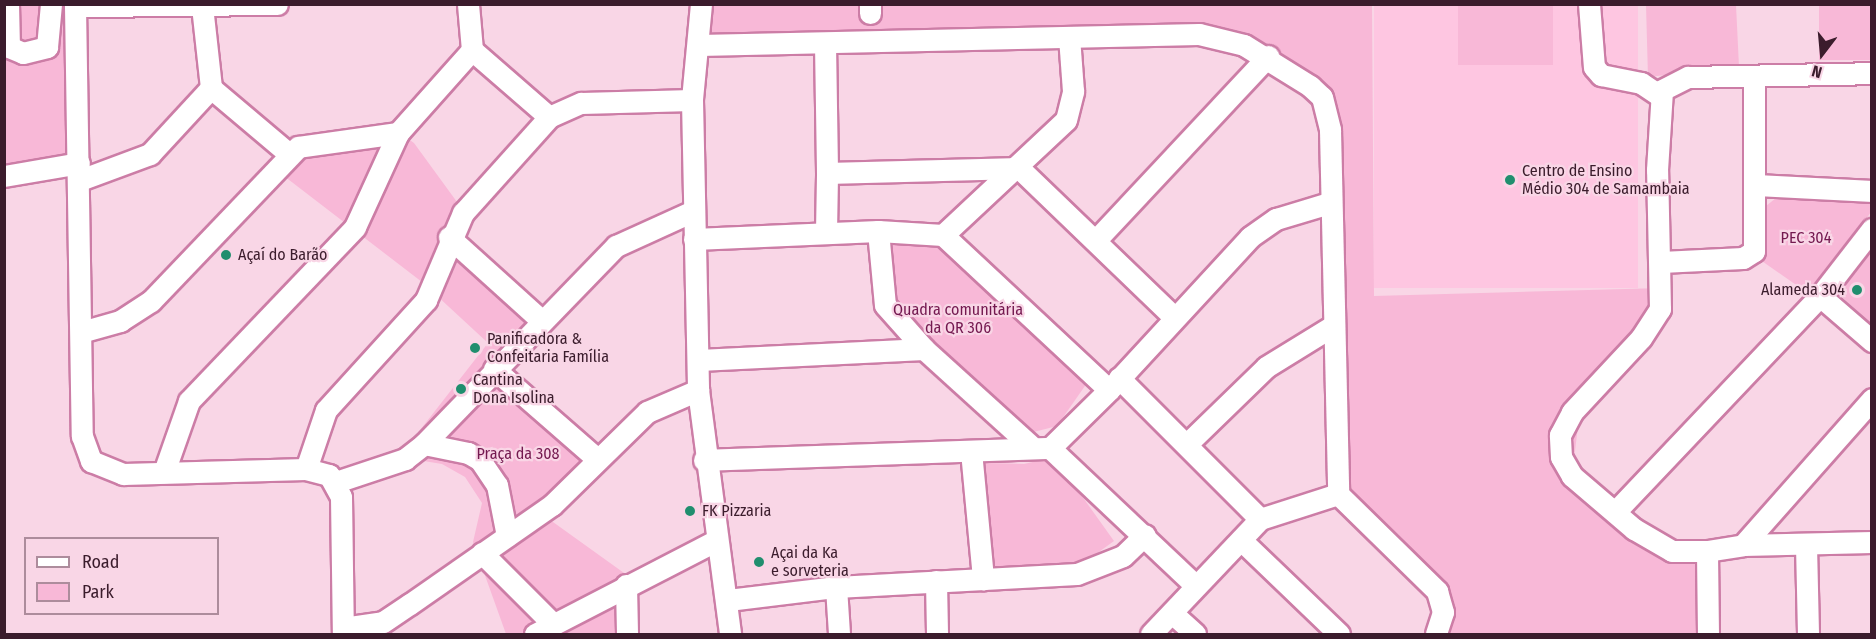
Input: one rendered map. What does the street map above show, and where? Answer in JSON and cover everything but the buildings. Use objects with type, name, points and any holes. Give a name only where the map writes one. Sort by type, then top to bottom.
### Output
[{"type":"street","points":[[8,4],[9,47],[23,53],[47,46],[51,4]]},
{"type":"street","points":[[277,4],[75,5],[80,172],[82,436],[92,461],[123,474],[306,469],[320,471],[336,482],[342,497],[343,631],[382,622],[552,505],[596,458],[647,412],[698,390]]},
{"type":"street","points":[[468,4],[472,50],[549,117]]},
{"type":"street","points":[[701,4],[699,45],[692,100],[698,390],[704,460],[715,542],[728,600],[730,634]]},
{"type":"street","points":[[1589,4],[1594,67],[1601,75],[1641,83],[1659,95]]},
{"type":"street","points":[[202,6],[211,88],[289,154]]},
{"type":"street","points":[[699,45],[1199,34],[1268,56],[1310,86],[1325,104],[1338,494],[1437,591],[1443,612],[1436,634]]},
{"type":"street","points":[[943,235],[1019,168],[1071,111],[1069,37]]},
{"type":"street","points":[[825,43],[826,232]]},
{"type":"street","points":[[164,472],[189,401],[355,227],[398,133],[472,50]]},
{"type":"street","points":[[1096,240],[1268,56]]},
{"type":"street","points":[[1872,74],[1688,77],[1668,83],[1659,95],[1661,262],[1656,318],[1572,412],[1560,435],[1561,457],[1572,476],[1615,512],[1672,551],[1707,551],[1743,545],[1872,542]]},
{"type":"street","points":[[1661,262],[1748,256],[1758,239],[1754,76]]},
{"type":"street","points":[[4,176],[80,172],[150,154],[211,88]]},
{"type":"street","points":[[306,469],[326,410],[426,300],[442,271],[449,237],[463,213],[549,117],[581,103],[692,100]]},
{"type":"street","points":[[81,332],[120,321],[151,301],[289,154],[312,142],[398,133]]},
{"type":"street","points":[[827,173],[1019,168],[1173,316]]},
{"type":"street","points":[[1757,185],[1872,191]]},
{"type":"street","points":[[704,460],[1040,447],[1114,384],[1173,316],[1264,227],[1329,203]]},
{"type":"street","points":[[336,482],[405,459],[424,444],[494,369],[616,246],[693,211]]},
{"type":"street","points":[[1615,512],[1820,296],[1872,229]]},
{"type":"street","points":[[694,239],[878,231],[943,235],[1114,384],[1189,442],[1260,519]]},
{"type":"street","points":[[878,231],[885,304],[924,349],[1145,535],[1195,585]]},
{"type":"street","points":[[449,237],[543,321]]},
{"type":"street","points":[[1820,296],[1872,341]]},
{"type":"street","points":[[1189,442],[1266,367],[1331,327]]},
{"type":"street","points":[[699,360],[924,349]]},
{"type":"street","points":[[494,369],[596,458]]},
{"type":"street","points":[[1743,545],[1872,399]]},
{"type":"street","points":[[424,444],[468,453],[480,460],[497,485],[507,536]]},
{"type":"street","points":[[971,451],[983,579]]},
{"type":"street","points":[[1151,634],[1260,519],[1338,494]]},
{"type":"street","points":[[728,600],[836,587],[1091,572],[1123,556],[1145,535]]},
{"type":"street","points":[[1241,540],[1339,634]]},
{"type":"street","points":[[482,553],[543,628],[715,542]]},
{"type":"street","points":[[1806,545],[1808,634]]},
{"type":"street","points":[[1707,551],[1708,634]]},
{"type":"street","points":[[936,581],[937,634]]},
{"type":"street","points":[[626,585],[627,634]]},
{"type":"street","points":[[836,587],[838,634]]},
{"type":"street","points":[[1172,613],[1195,634]]},
{"type":"shaded area","name":"Centro de Ensino Médio 304 de Samambaia","points":[[1374,5],[1638,5],[1638,288],[1374,288]]},
{"type":"green space","points":[[5,5],[66,5],[66,167],[5,167]]},
{"type":"green space","points":[[701,5],[1372,5],[1374,296],[1662,288],[1661,304],[1581,401],[1572,476],[1634,529],[1641,547],[1671,559],[1707,551],[1708,634],[1434,634],[1442,601],[1338,494],[1330,130],[1292,72],[1220,38],[699,45]]},
{"type":"green space","points":[[1458,5],[1553,5],[1553,65],[1458,65]]},
{"type":"green space","points":[[1646,5],[1736,5],[1739,67],[1648,77]]},
{"type":"green space","points":[[1819,5],[1871,5],[1871,60],[1819,60]]},
{"type":"green space","name":"Praça da 308","points":[[386,123],[414,143],[457,202],[466,242],[556,321],[510,372],[594,446],[546,517],[631,578],[632,634],[506,634],[473,542],[482,503],[465,477],[442,464],[399,457],[488,343],[422,282],[267,163],[300,135]]},
{"type":"green space","name":"PEC 304","points":[[1871,197],[1871,212],[1812,296],[1759,259],[1766,250],[1766,206],[1776,198]]},
{"type":"green space","name":"Quadra comunitária da QR 306","points":[[893,244],[947,248],[1087,383],[1057,426],[1026,434],[924,347],[890,300]]},
{"type":"green space","name":"Alameda 304","points":[[1865,249],[1871,256],[1871,324],[1842,297],[1841,283]]},
{"type":"green space","points":[[1054,457],[1114,541],[1074,570],[989,572],[985,463],[1024,464]]},
{"type":"place","name":"Centro de Ensino Médio 304 de Samambaia","points":[[1510,180]]},
{"type":"place","name":"Açaí do Barão","points":[[226,255]]},
{"type":"place","name":"Alameda 304","points":[[1857,290]]},
{"type":"place","name":"Panificadora & Confeitaria Família","points":[[475,348]]},
{"type":"place","name":"Cantina Dona Isolina","points":[[461,389]]},
{"type":"place","name":"FK Pizzaria","points":[[690,511]]},
{"type":"place","name":"Açai da Ka e sorveteria","points":[[759,562]]}]
